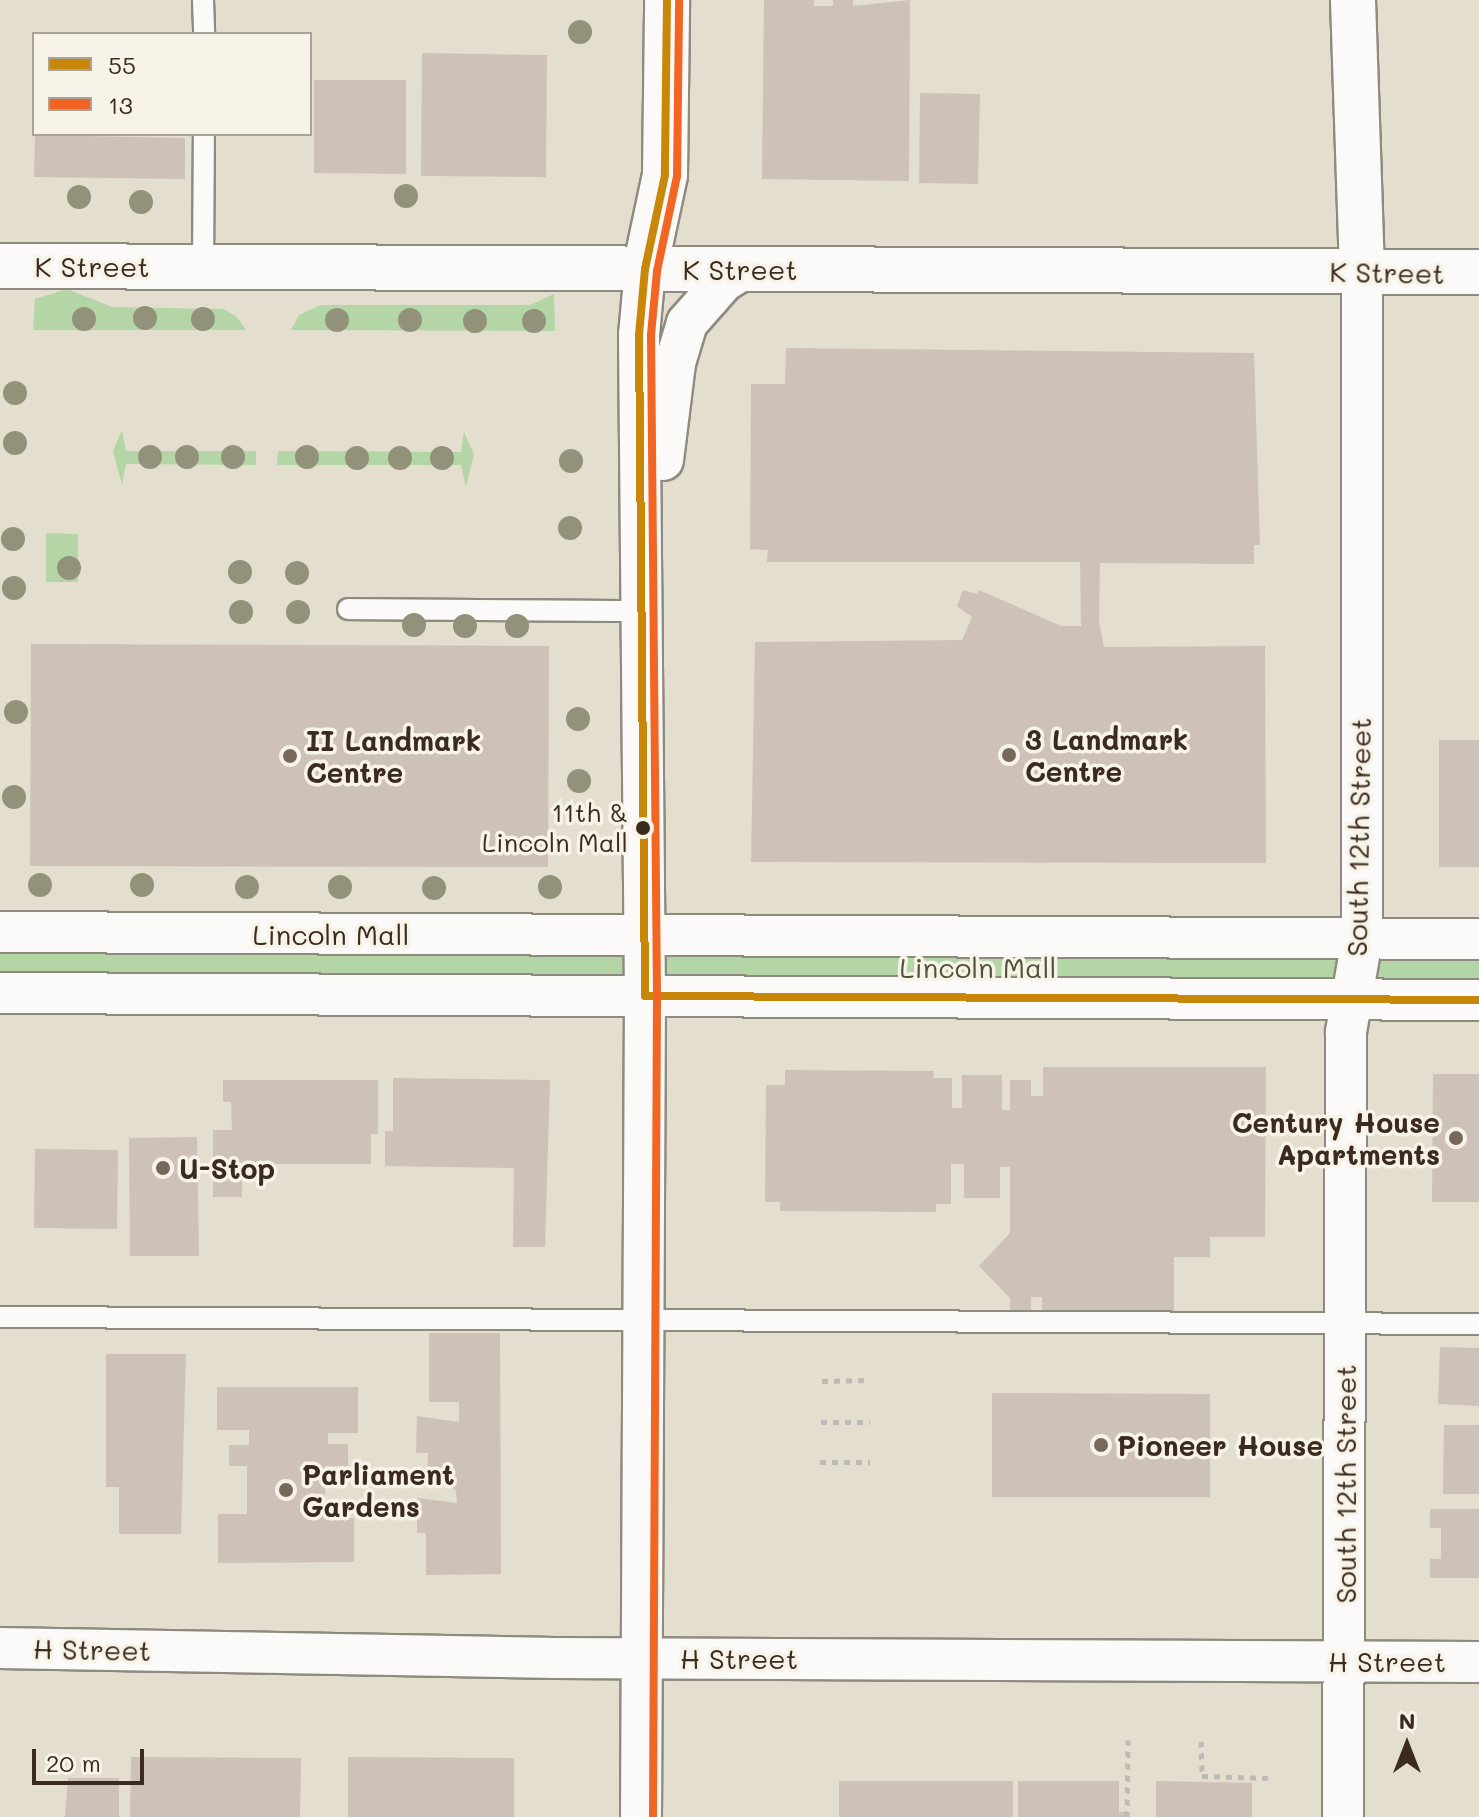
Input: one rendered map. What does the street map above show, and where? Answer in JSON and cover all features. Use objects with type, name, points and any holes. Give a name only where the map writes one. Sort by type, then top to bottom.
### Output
[{"type":"main road","points":[[645,269],[665,175],[667,0]]},
{"type":"main road","name":"South 12th Street","points":[[1353,0],[1362,272]]},
{"type":"main road","name":"K Street","points":[[0,266],[1479,272]]},
{"type":"street","points":[[641,1817],[645,996],[642,935],[644,611],[639,335],[645,269]]},
{"type":"street","points":[[644,611],[675,363],[687,323],[724,281],[744,269]]},
{"type":"street","name":"South 12th Street","points":[[1343,1817],[1349,998],[1362,939],[1362,272]]},
{"type":"street","name":"Lincoln Mall","points":[[0,932],[1479,939]]},
{"type":"street","points":[[0,993],[1479,1000]]},
{"type":"street","name":"H Street","points":[[0,1648],[642,1658],[1479,1662]]},
{"type":"lane","points":[[203,0],[204,32]]},
{"type":"lane","points":[[203,267],[204,136]]},
{"type":"lane","points":[[348,609],[644,611]]},
{"type":"lane","points":[[0,1317],[1479,1324]]},
{"type":"path","points":[[822,1381],[870,1380]]},
{"type":"path","points":[[821,1422],[870,1422]]},
{"type":"path","points":[[820,1462],[870,1462]]},
{"type":"path","points":[[1127,1817],[1128,1740]]},
{"type":"path","points":[[1201,1741],[1202,1776],[1273,1778]]},
{"type":"green space","points":[[67,289],[112,307],[223,309],[236,316],[246,330],[33,330],[35,299]]},
{"type":"green space","points":[[554,294],[555,331],[291,330],[299,315],[321,305],[530,305]]},
{"type":"green space","points":[[122,430],[126,451],[256,451],[256,465],[126,464],[122,485],[113,451]]},
{"type":"green space","points":[[464,432],[474,454],[466,487],[461,465],[277,465],[278,451],[461,452]]},
{"type":"green space","points":[[46,533],[78,534],[78,582],[46,582]]},
{"type":"green space","name":"Lincoln Mall","points":[[0,932],[1479,939],[1479,1000],[0,993]]},
{"type":"building","points":[[764,0],[814,0],[814,6],[833,6],[833,0],[853,0],[853,6],[910,0],[909,181],[762,179]]},
{"type":"building","points":[[422,53],[547,55],[546,177],[421,176]]},
{"type":"building","points":[[314,80],[406,80],[406,174],[314,173]]},
{"type":"building","points":[[920,93],[980,94],[978,184],[919,183]]},
{"type":"building","points":[[35,136],[185,138],[185,179],[34,177]]},
{"type":"building","points":[[786,348],[1254,353],[1260,545],[1254,545],[1254,564],[1100,563],[1099,622],[1104,647],[1265,646],[1266,863],[751,862],[755,642],[962,640],[972,617],[957,606],[963,590],[977,594],[979,590],[1061,626],[1081,626],[1080,562],[767,562],[768,550],[750,549],[751,384],[785,384]]},
{"type":"building","name":"II Landmark Centre","points":[[31,644],[549,646],[548,867],[30,866]]},
{"type":"building","points":[[1439,740],[1479,740],[1479,867],[1439,867]]},
{"type":"building","points":[[1043,1067],[1266,1067],[1265,1237],[1210,1237],[1210,1257],[1174,1257],[1174,1313],[1042,1312],[1042,1297],[1031,1297],[1031,1312],[1010,1312],[1010,1298],[979,1266],[1010,1233],[1010,1167],[1000,1167],[1000,1198],[964,1198],[964,1164],[951,1164],[951,1204],[936,1204],[936,1212],[780,1211],[780,1202],[765,1202],[766,1085],[785,1085],[785,1070],[934,1071],[933,1078],[952,1078],[952,1108],[962,1108],[962,1075],[1002,1075],[1002,1110],[1010,1110],[1010,1080],[1031,1080],[1031,1096],[1043,1096]]},
{"type":"building","name":"Century House Apartments","points":[[1433,1074],[1479,1074],[1479,1202],[1432,1202]]},
{"type":"building","points":[[393,1078],[550,1080],[545,1247],[513,1247],[514,1168],[385,1166],[385,1131],[393,1131]]},
{"type":"building","points":[[223,1080],[378,1080],[378,1134],[371,1134],[371,1164],[242,1164],[242,1197],[213,1197],[213,1130],[232,1130],[231,1102],[223,1102]]},
{"type":"building","name":"U-Stop","points":[[197,1137],[199,1256],[130,1256],[129,1138]]},
{"type":"building","points":[[35,1149],[118,1150],[117,1229],[34,1228]]},
{"type":"building","points":[[429,1333],[500,1333],[501,1574],[426,1575],[426,1533],[417,1533],[417,1498],[457,1503],[456,1491],[450,1485],[427,1485],[428,1453],[416,1453],[417,1416],[459,1422],[459,1402],[429,1402]]},
{"type":"building","points":[[1440,1347],[1479,1348],[1479,1406],[1438,1404]]},
{"type":"building","points":[[106,1354],[186,1354],[181,1534],[119,1534],[119,1487],[106,1487]]},
{"type":"building","name":"Parliament Gardens","points":[[217,1387],[358,1387],[358,1433],[328,1433],[328,1444],[348,1444],[348,1466],[325,1466],[325,1518],[354,1518],[354,1562],[218,1563],[218,1514],[247,1514],[247,1466],[229,1466],[229,1445],[249,1445],[249,1430],[217,1430]]},
{"type":"building","name":"Pioneer House","points":[[992,1393],[1210,1394],[1210,1497],[992,1497]]},
{"type":"building","points":[[1444,1425],[1479,1425],[1479,1494],[1443,1494]]},
{"type":"building","points":[[1430,1509],[1479,1509],[1479,1578],[1430,1578],[1430,1559],[1441,1559],[1441,1528],[1430,1528]]},
{"type":"building","points":[[131,1757],[301,1758],[300,1817],[130,1817]]},
{"type":"building","points":[[348,1757],[514,1758],[514,1817],[348,1817]]},
{"type":"building","points":[[68,1778],[119,1778],[119,1817],[65,1817]]},
{"type":"building","points":[[839,1781],[1013,1781],[1013,1817],[839,1817]]},
{"type":"building","points":[[1018,1781],[1119,1781],[1119,1812],[1128,1812],[1128,1817],[1018,1817]]},
{"type":"building","points":[[1156,1781],[1252,1783],[1252,1817],[1156,1817]]},
{"type":"transit line","name":"55","points":[[667,0],[665,175],[645,269],[639,335],[645,996],[1479,1000]]},
{"type":"transit line","name":"13","points":[[653,1817],[657,996],[651,335],[657,271],[677,176],[679,0]]},
{"type":"place","name":"3 Landmark Centre","points":[[1009,755]]},
{"type":"place","name":"II Landmark Centre","points":[[290,756]]},
{"type":"place","name":"11th & Lincoln Mall","points":[[643,828]]},
{"type":"place","name":"Century House Apartments","points":[[1456,1138]]},
{"type":"place","name":"U-Stop","points":[[163,1168]]},
{"type":"place","name":"Pioneer House","points":[[1101,1445]]},
{"type":"place","name":"Parliament Gardens","points":[[286,1490]]}]
